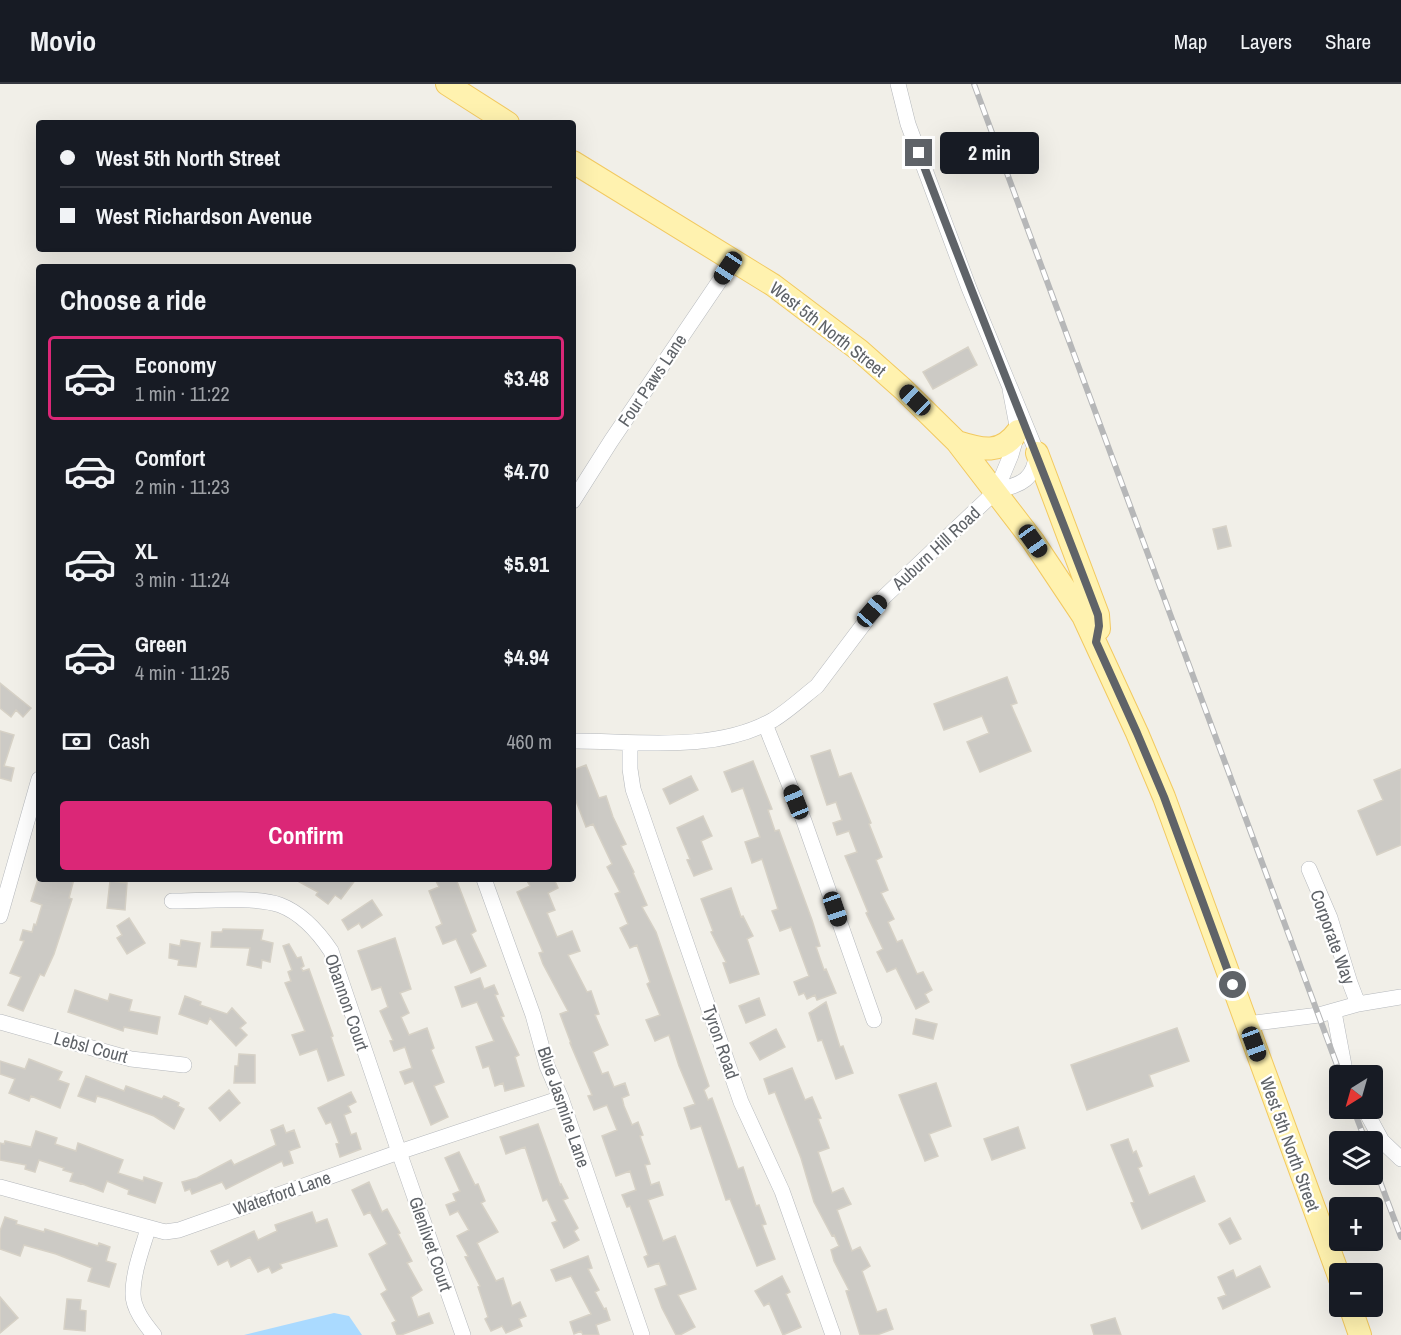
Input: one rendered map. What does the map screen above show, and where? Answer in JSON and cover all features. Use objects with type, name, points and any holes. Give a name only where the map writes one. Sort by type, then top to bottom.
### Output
[{"type":"main road","points":[[447,84],[503,120]]},
{"type":"main road","name":"West 5th North Street","points":[[576,164],[773,285],[859,350],[957,442],[1048,562],[1083,616],[1096,642],[1164,797],[1334,1263]]},
{"type":"main road","points":[[957,442],[981,449],[995,448],[1012,439],[1018,431]]},
{"type":"main road","points":[[1037,453],[1098,615],[1099,626],[1096,642]]},
{"type":"main road","points":[[1354,1317],[1360,1335]]},
{"type":"street","points":[[898,84],[908,124],[969,288],[1037,453],[1034,469],[1028,479],[996,491]]},
{"type":"street","name":"Four Paws Lane","points":[[576,496],[733,261]]},
{"type":"street","points":[[996,491],[1018,431],[1010,389]]},
{"type":"street","name":"Auburn Hill Road","points":[[576,741],[647,745],[694,742],[742,733],[765,724],[817,686],[884,597],[996,491]]},
{"type":"street","points":[[765,724],[804,821],[874,1020]]},
{"type":"street","name":"Tyron Road","points":[[630,743],[633,789],[741,1102],[782,1191],[833,1335]]},
{"type":"street","points":[[0,916],[36,789]]},
{"type":"street","name":"Corporate Way","points":[[1309,869],[1330,918],[1358,1004]]},
{"type":"street","name":"Blue Jasmine Lane","points":[[485,882],[642,1335]]},
{"type":"street","name":"Obannon Court","points":[[172,901],[259,901],[280,905],[303,919],[319,933],[331,951],[399,1152]]},
{"type":"street","points":[[1247,1024],[1334,1012],[1358,1004],[1401,997]]},
{"type":"street","points":[[1334,1012],[1344,1065]]},
{"type":"street","name":"Lebsl Court","points":[[0,1022],[131,1059],[184,1065]]},
{"type":"street","name":"Waterford Lane","points":[[0,1187],[148,1229],[165,1232],[179,1230],[399,1152],[561,1098]]},
{"type":"street","points":[[1370,1119],[1382,1141],[1401,1159]]},
{"type":"street","name":"Glenlivet Court","points":[[399,1152],[463,1335]]},
{"type":"street","points":[[148,1229],[139,1257],[132,1295],[142,1320],[154,1335]]},
{"type":"water","points":[[334,1313],[349,1316],[362,1335],[244,1335]]},
{"type":"building","points":[[968,347],[977,365],[933,389],[923,372]]},
{"type":"building","points":[[1226,526],[1231,546],[1218,549],[1213,529]]},
{"type":"building","points":[[1007,677],[1017,703],[1011,705],[1031,751],[980,772],[967,742],[989,733],[982,716],[944,730],[934,704]]},
{"type":"building","points":[[0,683],[31,708],[23,717],[16,710],[11,717],[0,708]]},
{"type":"building","points":[[0,731],[14,735],[4,766],[14,768],[11,781],[0,778]]},
{"type":"building","points":[[830,750],[839,777],[851,773],[871,823],[869,824],[882,857],[876,860],[888,890],[881,893],[894,919],[888,922],[897,942],[902,940],[917,974],[923,972],[932,990],[925,994],[929,1002],[916,1009],[896,968],[887,972],[877,952],[883,949],[866,913],[868,912],[845,856],[857,852],[849,831],[837,835],[833,823],[842,820],[836,802],[827,805],[820,784],[811,756]]},
{"type":"building","points":[[753,761],[772,809],[768,810],[775,831],[779,830],[812,920],[820,946],[816,947],[824,970],[826,969],[836,993],[817,1000],[815,995],[807,999],[804,993],[799,995],[794,982],[809,976],[791,927],[780,931],[772,911],[778,909],[762,859],[752,863],[745,842],[760,837],[743,788],[732,792],[724,772]]},
{"type":"building","points":[[586,765],[599,798],[606,796],[626,844],[621,846],[647,905],[642,907],[656,932],[709,1086],[704,1090],[708,1100],[712,1098],[738,1169],[743,1167],[756,1206],[759,1205],[766,1224],[762,1225],[775,1259],[757,1266],[730,1199],[726,1200],[701,1126],[691,1129],[684,1108],[695,1104],[669,1035],[655,1041],[646,1020],[660,1015],[647,984],[650,982],[637,945],[630,948],[620,928],[628,924],[615,894],[620,892],[607,867],[612,864],[593,824],[586,827],[576,801],[576,769]]},
{"type":"building","points":[[1401,769],[1401,845],[1377,855],[1358,811],[1383,800],[1374,780]]},
{"type":"building","points":[[691,776],[698,790],[670,804],[663,789]]},
{"type":"building","points":[[703,816],[712,836],[701,841],[712,869],[694,876],[687,860],[690,859],[677,828]]},
{"type":"building","points":[[37,882],[73,882],[69,898],[72,899],[54,954],[44,976],[40,974],[23,1011],[8,1005],[21,977],[10,973],[24,941],[20,940],[23,930],[32,932],[42,905],[31,901]]},
{"type":"building","points":[[110,882],[127,883],[125,910],[107,908]]},
{"type":"building","points":[[300,882],[354,882],[341,899],[335,895],[328,904],[316,895],[318,892]]},
{"type":"building","points":[[436,882],[457,882],[476,931],[471,934],[486,966],[471,973],[456,939],[443,944],[436,927],[442,924],[429,891],[439,887]]},
{"type":"building","points":[[528,882],[555,882],[558,888],[548,893],[555,910],[547,913],[557,937],[572,931],[580,951],[568,955],[587,992],[591,991],[599,1014],[595,1015],[608,1045],[593,1052],[602,1074],[608,1072],[614,1087],[625,1083],[629,1095],[622,1098],[624,1106],[632,1125],[638,1122],[643,1135],[640,1136],[650,1164],[645,1165],[651,1185],[659,1182],[663,1195],[648,1200],[663,1241],[675,1236],[696,1289],[678,1295],[695,1327],[680,1335],[676,1335],[655,1289],[667,1285],[659,1263],[648,1267],[644,1257],[648,1255],[630,1206],[627,1207],[622,1195],[636,1190],[630,1171],[616,1176],[602,1136],[617,1130],[607,1105],[594,1110],[588,1096],[592,1095],[560,1014],[568,1011],[543,964],[539,953],[543,952],[517,892],[530,886]]},
{"type":"building","points":[[731,888],[741,917],[743,916],[753,936],[747,939],[759,974],[730,983],[723,963],[726,962],[711,932],[713,931],[701,899]]},
{"type":"building","points":[[372,900],[382,915],[362,928],[359,923],[348,930],[342,920]]},
{"type":"building","points":[[129,918],[145,943],[127,954],[117,938],[122,935],[117,926]]},
{"type":"building","points":[[223,929],[263,930],[261,940],[273,943],[270,962],[262,960],[261,968],[247,965],[250,948],[211,947],[212,932],[222,932]]},
{"type":"building","points":[[395,938],[411,989],[400,993],[409,1013],[401,1017],[409,1035],[427,1028],[434,1048],[431,1050],[444,1082],[434,1086],[448,1117],[431,1125],[413,1081],[405,1084],[400,1072],[412,1068],[405,1047],[394,1051],[390,1041],[393,1040],[380,1011],[388,1007],[381,987],[372,990],[358,951]]},
{"type":"building","points":[[181,940],[200,943],[196,967],[178,965],[179,960],[169,958],[170,944],[180,946]]},
{"type":"building","points":[[289,944],[297,958],[301,957],[303,971],[309,969],[333,1036],[331,1037],[344,1075],[328,1081],[317,1049],[300,1055],[292,1035],[305,1031],[285,983],[291,981],[288,972],[292,970],[283,946]]},
{"type":"building","points":[[480,978],[484,989],[494,985],[498,994],[495,995],[504,1016],[501,1017],[519,1055],[515,1057],[524,1086],[505,1091],[503,1083],[495,1086],[489,1066],[483,1068],[476,1047],[494,1041],[477,1002],[462,1007],[455,987]]},
{"type":"building","points":[[75,990],[108,1001],[110,994],[132,1000],[129,1011],[160,1017],[157,1034],[124,1027],[123,1031],[68,1012]]},
{"type":"building","points":[[185,996],[201,1002],[200,1005],[227,1014],[232,1008],[246,1023],[240,1028],[247,1035],[236,1046],[210,1018],[207,1024],[179,1014]]},
{"type":"building","points":[[759,998],[765,1015],[746,1023],[739,1006]]},
{"type":"building","points":[[826,1002],[840,1047],[843,1046],[853,1073],[836,1079],[822,1040],[818,1041],[809,1013]]},
{"type":"building","points":[[916,1019],[937,1024],[933,1039],[913,1034]]},
{"type":"building","points":[[1177,1028],[1189,1061],[1149,1075],[1153,1086],[1087,1110],[1071,1065]]},
{"type":"building","points":[[776,1029],[785,1047],[760,1060],[750,1043]]},
{"type":"building","points":[[239,1054],[255,1055],[255,1083],[234,1083],[235,1066],[238,1066]]},
{"type":"building","points":[[29,1059],[62,1072],[58,1080],[69,1084],[60,1108],[31,1096],[29,1101],[9,1093],[15,1079],[0,1074],[0,1061],[25,1069]]},
{"type":"building","points":[[792,1068],[805,1100],[812,1097],[821,1118],[818,1119],[829,1148],[818,1152],[832,1193],[843,1188],[851,1204],[837,1210],[852,1251],[860,1247],[870,1266],[862,1271],[877,1312],[886,1309],[893,1329],[877,1335],[860,1335],[846,1291],[849,1290],[831,1250],[839,1246],[814,1202],[801,1158],[775,1092],[769,1094],[764,1079]]},
{"type":"building","points":[[86,1076],[124,1091],[126,1086],[162,1099],[164,1096],[179,1103],[178,1106],[184,1109],[174,1129],[154,1116],[108,1099],[97,1096],[95,1102],[78,1096]]},
{"type":"building","points":[[936,1083],[951,1126],[929,1134],[938,1156],[925,1161],[899,1095]]},
{"type":"building","points":[[229,1090],[240,1103],[220,1121],[209,1108]]},
{"type":"building","points":[[351,1092],[356,1102],[348,1106],[351,1112],[344,1115],[351,1135],[356,1133],[361,1149],[340,1157],[336,1144],[339,1143],[331,1122],[326,1124],[318,1108]]},
{"type":"building","points":[[538,1124],[560,1185],[568,1198],[563,1200],[578,1228],[574,1231],[579,1240],[564,1248],[552,1223],[557,1221],[547,1199],[543,1201],[525,1147],[506,1154],[500,1137]]},
{"type":"building","points":[[283,1125],[286,1133],[294,1130],[300,1147],[289,1151],[293,1163],[284,1166],[282,1161],[226,1189],[222,1182],[192,1194],[190,1189],[185,1191],[182,1182],[197,1178],[231,1160],[234,1165],[276,1145],[271,1130]]},
{"type":"building","points":[[1018,1127],[1025,1148],[992,1160],[984,1139]]},
{"type":"building","points":[[36,1131],[57,1138],[55,1144],[76,1151],[78,1143],[123,1160],[118,1173],[143,1181],[144,1177],[162,1183],[155,1203],[128,1194],[129,1190],[107,1181],[103,1192],[70,1181],[73,1173],[39,1160],[35,1172],[25,1169],[26,1165],[0,1160],[0,1143],[4,1144],[5,1141],[31,1147]]},
{"type":"building","points":[[1128,1139],[1133,1153],[1136,1151],[1142,1166],[1138,1168],[1149,1195],[1194,1176],[1205,1201],[1142,1229],[1131,1203],[1134,1202],[1111,1145]]},
{"type":"building","points":[[459,1152],[475,1185],[478,1184],[485,1201],[481,1203],[498,1232],[477,1243],[496,1281],[503,1278],[512,1306],[520,1302],[526,1316],[519,1319],[522,1326],[506,1333],[502,1326],[491,1331],[485,1319],[488,1317],[478,1287],[480,1286],[457,1236],[469,1230],[458,1211],[450,1215],[446,1205],[456,1201],[453,1194],[460,1191],[445,1158]]},
{"type":"building","points":[[369,1182],[382,1212],[387,1209],[412,1261],[407,1263],[422,1290],[411,1297],[418,1317],[429,1313],[433,1323],[401,1335],[397,1335],[392,1323],[396,1321],[381,1294],[387,1290],[369,1254],[387,1244],[370,1212],[364,1215],[352,1190]]},
{"type":"building","points":[[312,1212],[316,1223],[327,1219],[337,1246],[280,1264],[282,1268],[272,1273],[269,1267],[258,1272],[250,1257],[231,1267],[228,1260],[218,1265],[211,1251],[254,1231],[258,1240],[277,1231],[275,1225]]},
{"type":"building","points":[[5,1217],[17,1221],[16,1224],[44,1232],[45,1229],[98,1246],[99,1243],[110,1247],[106,1261],[116,1264],[109,1287],[88,1281],[92,1268],[56,1254],[24,1245],[20,1256],[0,1249],[0,1231]]},
{"type":"building","points":[[1230,1218],[1241,1239],[1230,1244],[1219,1224]]},
{"type":"building","points":[[588,1256],[592,1268],[588,1269],[599,1290],[595,1292],[604,1309],[606,1308],[610,1320],[596,1325],[599,1335],[583,1335],[581,1331],[574,1334],[570,1322],[591,1314],[571,1276],[556,1281],[551,1270]]},
{"type":"building","points":[[1260,1266],[1270,1287],[1223,1309],[1218,1298],[1226,1295],[1218,1277],[1233,1270],[1236,1278]]},
{"type":"building","points":[[782,1276],[790,1292],[786,1294],[801,1327],[783,1335],[769,1303],[764,1306],[755,1291]]},
{"type":"building","points":[[0,1297],[18,1318],[0,1333]]},
{"type":"building","points":[[67,1299],[81,1300],[80,1310],[86,1311],[85,1331],[64,1329]]},
{"type":"building","points":[[1115,1318],[1121,1335],[1094,1335],[1091,1325]]},
{"type":"railway","points":[[974,84],[1337,1065]]},
{"type":"railway","points":[[1357,1119],[1362,1131]]},
{"type":"railway","points":[[1381,1185],[1401,1237]]},
{"type":"route","points":[[919,153],[969,288],[1037,453],[1098,615],[1099,626],[1096,642],[1164,797],[1233,985]]}]
